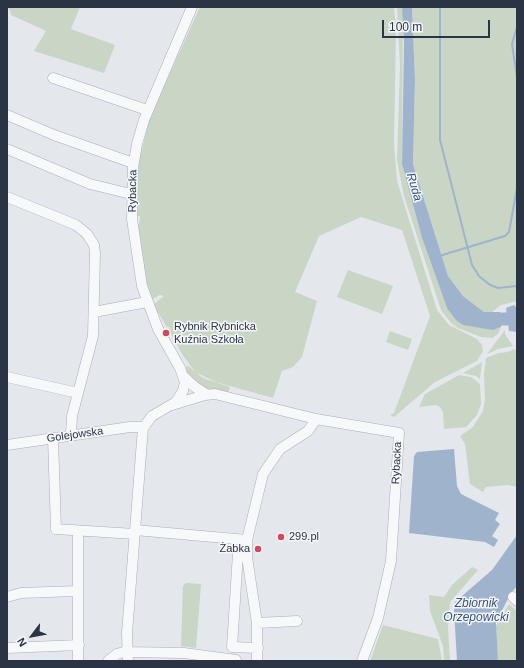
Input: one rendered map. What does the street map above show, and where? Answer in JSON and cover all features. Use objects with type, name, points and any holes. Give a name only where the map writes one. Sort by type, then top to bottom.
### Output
[{"type":"street","name":"Rybacka","points":[[192,7],[147,110],[139,135],[133,162],[131,194],[136,246],[147,302],[158,330],[183,376],[195,387],[206,394]]},
{"type":"street","points":[[53,78],[147,110]]},
{"type":"street","points":[[7,115],[54,135],[133,162]]},
{"type":"street","points":[[7,149],[90,184],[131,194]]},
{"type":"street","points":[[7,197],[76,225],[87,234],[91,240],[95,253],[92,346],[72,416],[71,435]]},
{"type":"street","points":[[94,312],[147,302]]},
{"type":"street","points":[[172,405],[183,392],[183,376]]},
{"type":"street","points":[[7,377],[78,393]]},
{"type":"street","name":"Rybacka","points":[[144,427],[152,416],[172,405],[206,394],[229,396],[316,419],[399,433],[392,562],[378,618],[362,661]]},
{"type":"street","points":[[257,661],[257,623],[247,557],[247,540],[263,474],[280,449],[308,431],[316,419]]},
{"type":"street","name":"Golejowska","points":[[7,445],[135,426],[144,427]]},
{"type":"street","points":[[128,655],[135,532],[144,427]]},
{"type":"street","points":[[53,438],[56,528],[78,531],[135,532],[247,540]]},
{"type":"street","points":[[78,531],[78,661]]},
{"type":"street","points":[[247,540],[238,553],[232,647],[258,648]]},
{"type":"street","points":[[7,597],[21,593],[77,591]]},
{"type":"street","points":[[257,623],[297,621]]},
{"type":"street","points":[[7,648],[79,645]]},
{"type":"street","points":[[108,661],[117,654],[184,653],[236,660]]},
{"type":"green space","points":[[7,7],[80,7],[71,29],[115,45],[104,73],[34,51],[46,31],[11,15],[10,10]]},
{"type":"green space","points":[[200,7],[394,7],[396,27],[394,144],[397,181],[437,310],[449,325],[477,339],[482,345],[483,351],[477,361],[435,382],[394,417],[390,415],[394,413],[430,316],[402,230],[361,217],[319,236],[295,292],[317,301],[302,357],[293,367],[282,371],[273,398],[216,382],[195,372],[182,354],[170,332],[169,327],[167,327],[154,306],[154,304],[164,296],[160,295],[152,299],[146,280],[138,227],[140,216],[137,216],[139,161],[150,117]]},
{"type":"green space","points":[[397,7],[402,7],[403,11],[402,164],[422,238],[447,308],[492,330],[501,327],[498,334],[492,338],[481,337],[458,328],[451,323],[441,310],[404,196],[397,161],[400,66]]},
{"type":"green space","points":[[412,7],[517,7],[517,301],[501,305],[492,312],[484,312],[463,296],[448,276],[413,164],[415,80]]},
{"type":"green space","points":[[348,270],[393,286],[382,314],[337,297]]},
{"type":"green space","points":[[505,330],[505,334],[513,346],[498,349],[487,354]]},
{"type":"green space","points":[[390,331],[412,339],[408,350],[386,342]]},
{"type":"green space","points":[[514,349],[517,351],[517,487],[508,485],[486,487],[483,492],[470,484],[465,444],[460,436],[473,427],[483,411],[485,400],[484,373],[486,358]]},
{"type":"green space","points":[[482,362],[480,379],[476,376],[463,373]]},
{"type":"green space","points":[[188,366],[203,378],[230,387],[228,393],[205,390],[190,379],[184,368]]},
{"type":"green space","points":[[459,375],[471,377],[480,384],[481,404],[477,415],[466,427],[444,429],[443,412],[440,407],[436,405],[419,407],[425,394]]},
{"type":"green space","points":[[472,567],[478,570],[450,602],[448,628],[450,661],[444,661],[443,646],[430,611],[429,595],[444,597],[452,585]]},
{"type":"green space","points":[[186,583],[201,584],[196,648],[181,646],[183,586]]},
{"type":"green space","points":[[509,604],[517,611],[517,661],[498,661],[496,626]]},
{"type":"green space","points":[[383,625],[438,639],[442,661],[370,661]]},
{"type":"water","points":[[402,7],[412,7],[415,80],[413,164],[448,276],[463,296],[484,312],[500,312],[501,327],[493,330],[463,325],[456,320],[447,308],[422,238],[402,164],[404,43]]},
{"type":"water","points":[[514,305],[517,308],[517,332],[509,331],[506,308]]},
{"type":"water","points":[[454,449],[457,486],[461,494],[499,513],[495,520],[500,524],[492,536],[498,540],[494,547],[485,542],[409,533],[414,456],[417,452]]},
{"type":"water","name":"Zbiornik Orzepowicki","points":[[517,535],[517,586],[511,593],[496,622],[498,661],[457,661],[454,610],[455,602],[492,570]]},
{"type":"waterway","points":[[440,7],[440,140],[472,265],[479,276],[490,285],[498,288],[517,286]]},
{"type":"waterway","points":[[517,27],[512,44],[517,77]]},
{"type":"waterway","points":[[439,256],[505,236],[509,232],[517,188]]},
{"type":"waterway","name":"Ruda","points":[[483,319],[507,319]]},
{"type":"place","name":"Rybnik Rybnicka Kuźnia Szkoła","points":[[166,333]]},
{"type":"place","name":"299.pl","points":[[281,537]]},
{"type":"place","name":"Żabka","points":[[258,549]]}]
